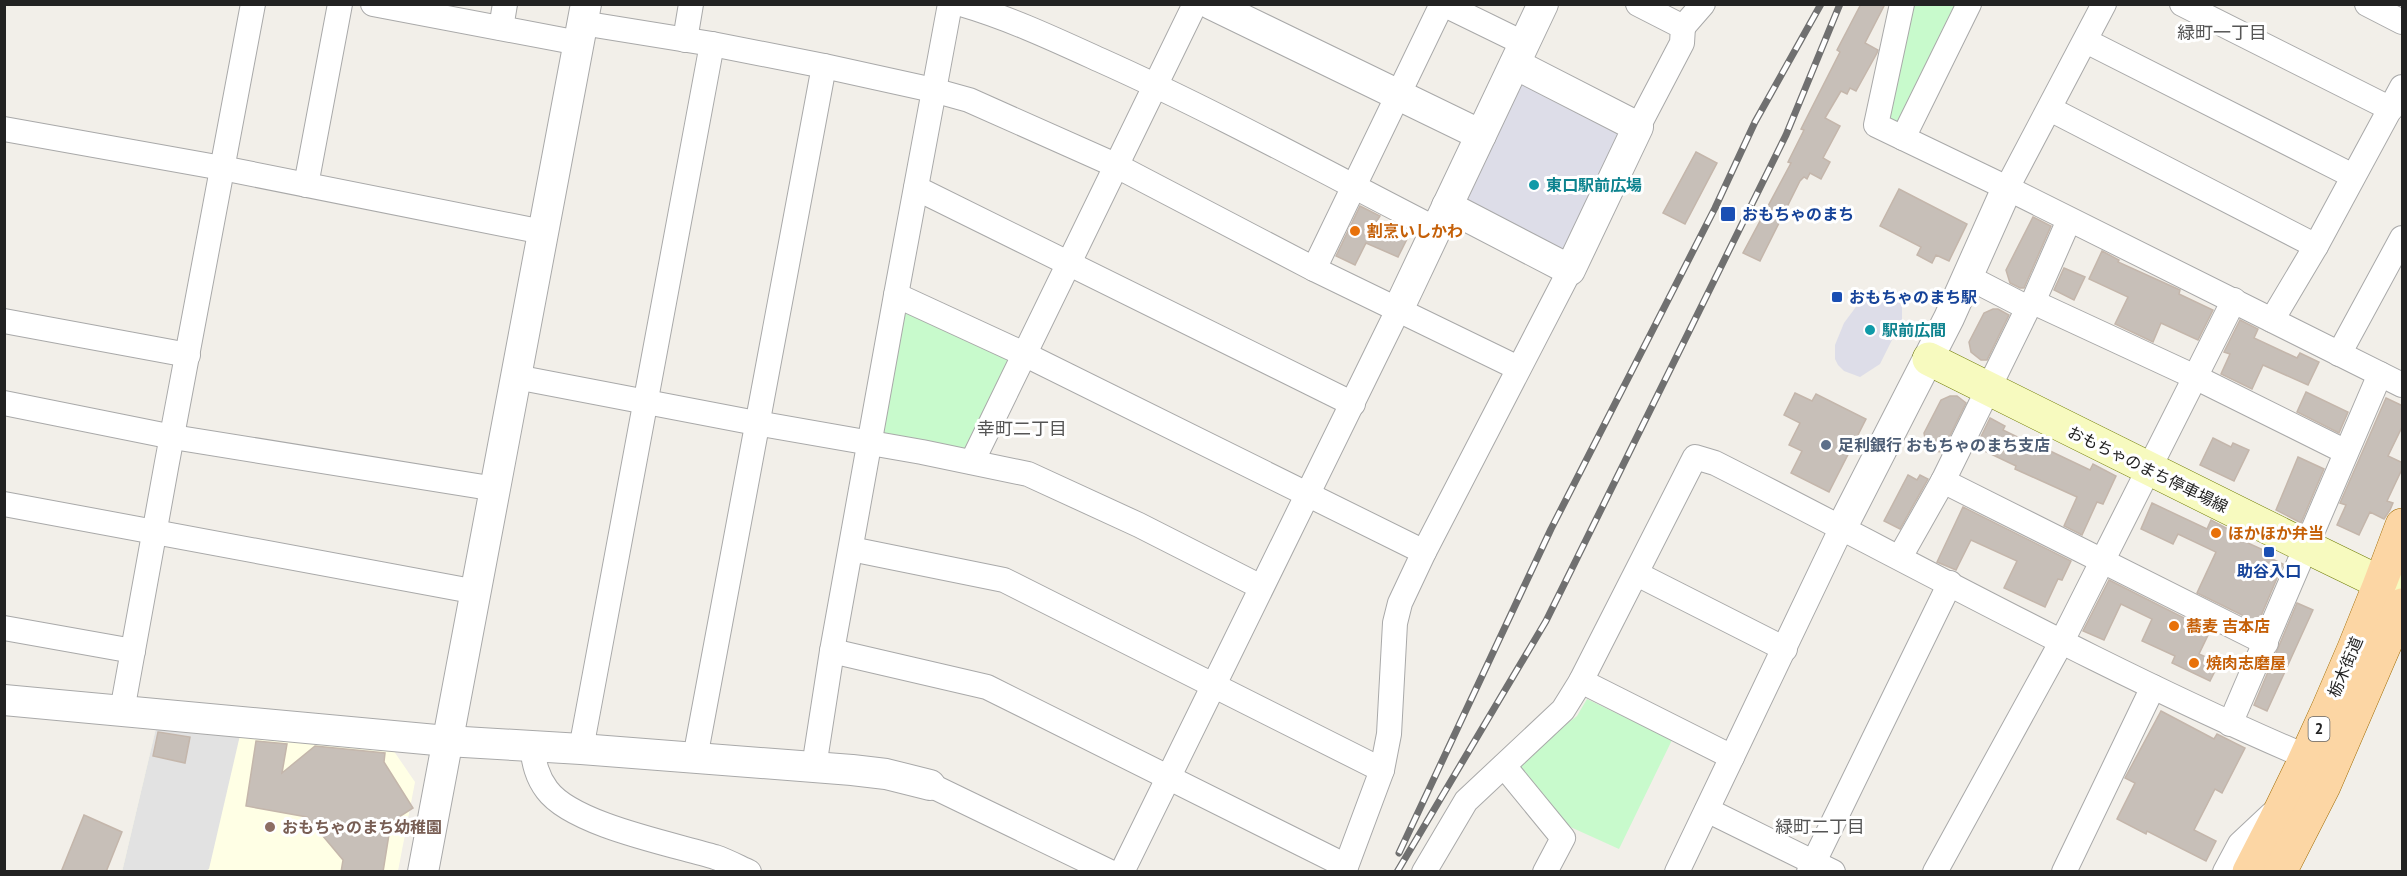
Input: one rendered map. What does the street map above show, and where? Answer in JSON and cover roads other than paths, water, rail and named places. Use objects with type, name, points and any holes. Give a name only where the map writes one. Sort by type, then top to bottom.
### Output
[{"type":"main road","name":"おもちゃのまち停車場線","points":[[1929,359],[2396,592]]},
{"type":"main road","name":"栃木街道","points":[[2280,872],[2324,786],[2396,592],[2403,525]]},
{"type":"main road","name":"栃木街道","points":[[2249,872],[2307,757],[2396,592]]},
{"type":"street","points":[[306,185],[340,4]]},
{"type":"street","points":[[373,4],[501,28],[582,24],[712,44],[824,66],[969,100],[1115,165],[1314,269],[1518,368]]},
{"type":"street","points":[[501,28],[505,4]]},
{"type":"street","points":[[685,40],[691,4]]},
{"type":"street","points":[[814,767],[832,651],[950,4]]},
{"type":"street","points":[[961,4],[1033,30],[1155,84],[1354,187],[1442,217],[1570,270]]},
{"type":"street","points":[[972,462],[1195,4]]},
{"type":"street","points":[[1211,4],[1481,135]]},
{"type":"street","points":[[1314,269],[1443,4],[1638,127]]},
{"type":"street","points":[[1122,872],[1353,404],[1543,4]]},
{"type":"street","points":[[1638,4],[1683,27]]},
{"type":"street","points":[[832,651],[987,687],[1345,869],[1382,770],[1389,734],[1395,623],[1400,603],[1518,368],[1562,289],[1638,127],[1682,43],[1683,27],[1704,4]]},
{"type":"street","points":[[1902,4],[1876,125],[2234,300],[2403,386]]},
{"type":"street","points":[[1903,138],[1969,4]]},
{"type":"street","points":[[1677,872],[1842,527],[1929,359],[2007,188],[2104,4]]},
{"type":"street","points":[[2182,4],[2391,109]]},
{"type":"street","points":[[2367,4],[2403,22]]},
{"type":"street","points":[[122,711],[222,168],[247,6]]},
{"type":"street","points":[[423,872],[582,24]]},
{"type":"street","points":[[2086,41],[2353,176]]},
{"type":"street","points":[[581,749],[712,44]]},
{"type":"street","points":[[695,758],[824,66]]},
{"type":"street","points":[[2272,320],[2316,246],[2403,87]]},
{"type":"street","points":[[2050,110],[2316,246]]},
{"type":"street","points":[[4,129],[222,168],[543,232]]},
{"type":"street","points":[[916,188],[1353,404]]},
{"type":"street","points":[[1900,557],[1942,481],[1987,388],[2031,305],[2069,220]]},
{"type":"street","points":[[2339,354],[2403,238]]},
{"type":"street","points":[[1968,277],[2195,377],[2346,452]]},
{"type":"street","points":[[896,295],[1024,354],[1424,552]]},
{"type":"street","points":[[1935,872],[2104,561],[2234,300]]},
{"type":"street","points":[[4,321],[188,355]]},
{"type":"street","points":[[2230,724],[2380,374]]},
{"type":"street","points":[[516,377],[1028,474],[1139,525],[1262,587]]},
{"type":"street","points":[[4,403],[173,437],[496,489]]},
{"type":"street","points":[[1424,872],[1466,801],[1563,710],[1581,681],[1637,574],[1695,457],[1715,464],[1842,527],[2152,687],[2307,757]]},
{"type":"street","points":[[1942,481],[2266,643]]},
{"type":"street","points":[[4,504],[477,592]]},
{"type":"street","points":[[851,549],[1004,580],[1382,770]]},
{"type":"street","points":[[1637,574],[1785,649]]},
{"type":"street","points":[[1707,810],[1819,868],[1950,583]]},
{"type":"street","points":[[4,628],[133,651]]},
{"type":"street","points":[[1581,681],[1732,757]]},
{"type":"street","points":[[2064,872],[2152,687]]},
{"type":"street","points":[[4,700],[447,741],[581,749],[886,774],[930,785],[1110,872]]},
{"type":"street","points":[[532,747],[536,771],[547,791],[565,806],[603,824],[718,858],[749,872]]},
{"type":"street","points":[[1504,766],[1563,838],[1545,872]]},
{"type":"street","points":[[2225,872],[2240,844],[2286,801]]},
{"type":"railway","points":[[1399,853],[1551,529],[1715,208],[1755,122],[1821,4]]},
{"type":"railway","points":[[1397,872],[1546,621],[1786,135],[1840,4]]},
{"type":"place","name":"東口駅前広場","points":[[1534,185]]},
{"type":"place","name":"おもちゃのまち","points":[[1728,214]]},
{"type":"place","name":"割烹いしかわ","points":[[1355,231]]},
{"type":"place","name":"おもちゃのまち駅","points":[[1837,297]]},
{"type":"place","name":"駅前広間","points":[[1870,330]]},
{"type":"place","name":"足利銀行 おもちゃのまち支店","points":[[1826,445]]},
{"type":"place","name":"ほかほか弁当","points":[[2216,533]]},
{"type":"place","name":"助谷入口","points":[[2269,552]]},
{"type":"place","name":"蕎麦 吉本店","points":[[2174,626]]},
{"type":"place","name":"焼肉志磨屋","points":[[2194,663]]},
{"type":"place","name":"おもちゃのまち幼稚園","points":[[270,827]]},
{"type":"district","name":"緑町一丁目","points":[[2222,33]]},
{"type":"district","name":"幸町二丁目","points":[[1022,429]]},
{"type":"district","name":"緑町二丁目","points":[[1820,827]]}]
